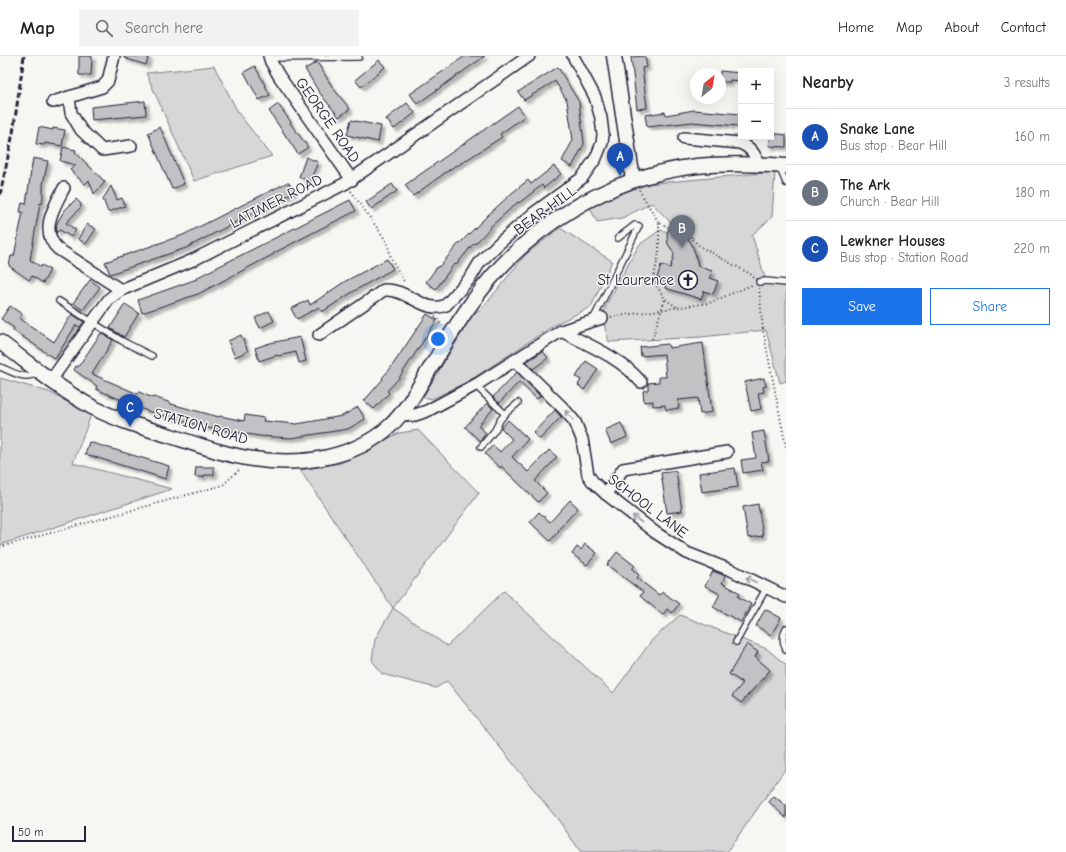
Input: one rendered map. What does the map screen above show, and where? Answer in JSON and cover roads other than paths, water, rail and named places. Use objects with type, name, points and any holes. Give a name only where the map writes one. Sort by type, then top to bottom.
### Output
[{"type":"street","points":[[53,102],[102,87],[108,81],[114,56]]},
{"type":"street","name":"LATIMER ROAD","points":[[51,380],[109,299],[121,290],[193,260],[349,181],[529,56]]},
{"type":"street","points":[[319,335],[381,291],[396,290],[428,306],[437,308],[446,305],[471,277],[480,262],[497,245],[534,213],[582,178],[596,158],[602,143],[603,135],[601,118],[595,97],[573,56]]},
{"type":"street","points":[[614,56],[633,180]]},
{"type":"street","name":"GEORGE ROAD","points":[[270,57],[279,76],[349,181]]},
{"type":"street","points":[[69,97],[71,113],[81,130],[102,150],[131,146]]},
{"type":"street","points":[[684,138],[740,143],[745,145],[753,152],[758,165]]},
{"type":"street","name":"BEAR HILL","points":[[402,412],[450,336],[484,287],[503,265],[556,221],[589,199],[633,180],[694,166],[783,166]]},
{"type":"street","points":[[64,188],[52,212],[49,224],[50,239],[58,249],[121,290]]},
{"type":"street","points":[[471,277],[484,287]]},
{"type":"street","points":[[402,412],[408,415],[416,415],[475,385],[561,331],[598,319]]},
{"type":"street","points":[[561,331],[616,360],[633,372],[642,382]]},
{"type":"street","name":"STATION ROAD","points":[[0,342],[51,380],[86,403],[119,419],[215,450],[252,459],[301,460],[334,455],[352,450],[370,441],[390,426],[402,412]]},
{"type":"street","name":"SCHOOL LANE","points":[[515,361],[564,409],[575,422],[582,439],[588,474],[593,482],[606,494],[656,533],[681,550],[696,558],[721,566],[786,597]]},
{"type":"street","points":[[606,494],[623,469],[727,452]]},
{"type":"lane","points":[[270,57],[359,57]]},
{"type":"lane","points":[[783,166],[786,183]]},
{"type":"lane","points":[[598,319],[639,226],[635,225],[618,238]]},
{"type":"lane","points":[[758,282],[766,281],[786,283]]},
{"type":"lane","points":[[59,301],[122,341],[152,356]]},
{"type":"lane","points":[[0,367],[25,376],[31,376],[39,371]]},
{"type":"lane","points":[[475,385],[505,414]]},
{"type":"lane","points":[[481,447],[495,430],[500,420],[518,402]]},
{"type":"lane","points":[[736,642],[767,587]]},
{"type":"lane","points":[[786,628],[782,643],[786,650]]},
{"type":"railway","points":[[0,195],[13,133],[24,56]]},
{"type":"place","name":"Snake Lane","points":[[620,176]]},
{"type":"place","name":"The Ark","points":[[682,248]]},
{"type":"place","name":"St Laurence","points":[[688,280]]},
{"type":"place","name":"Lewkner Houses","points":[[130,427]]}]
